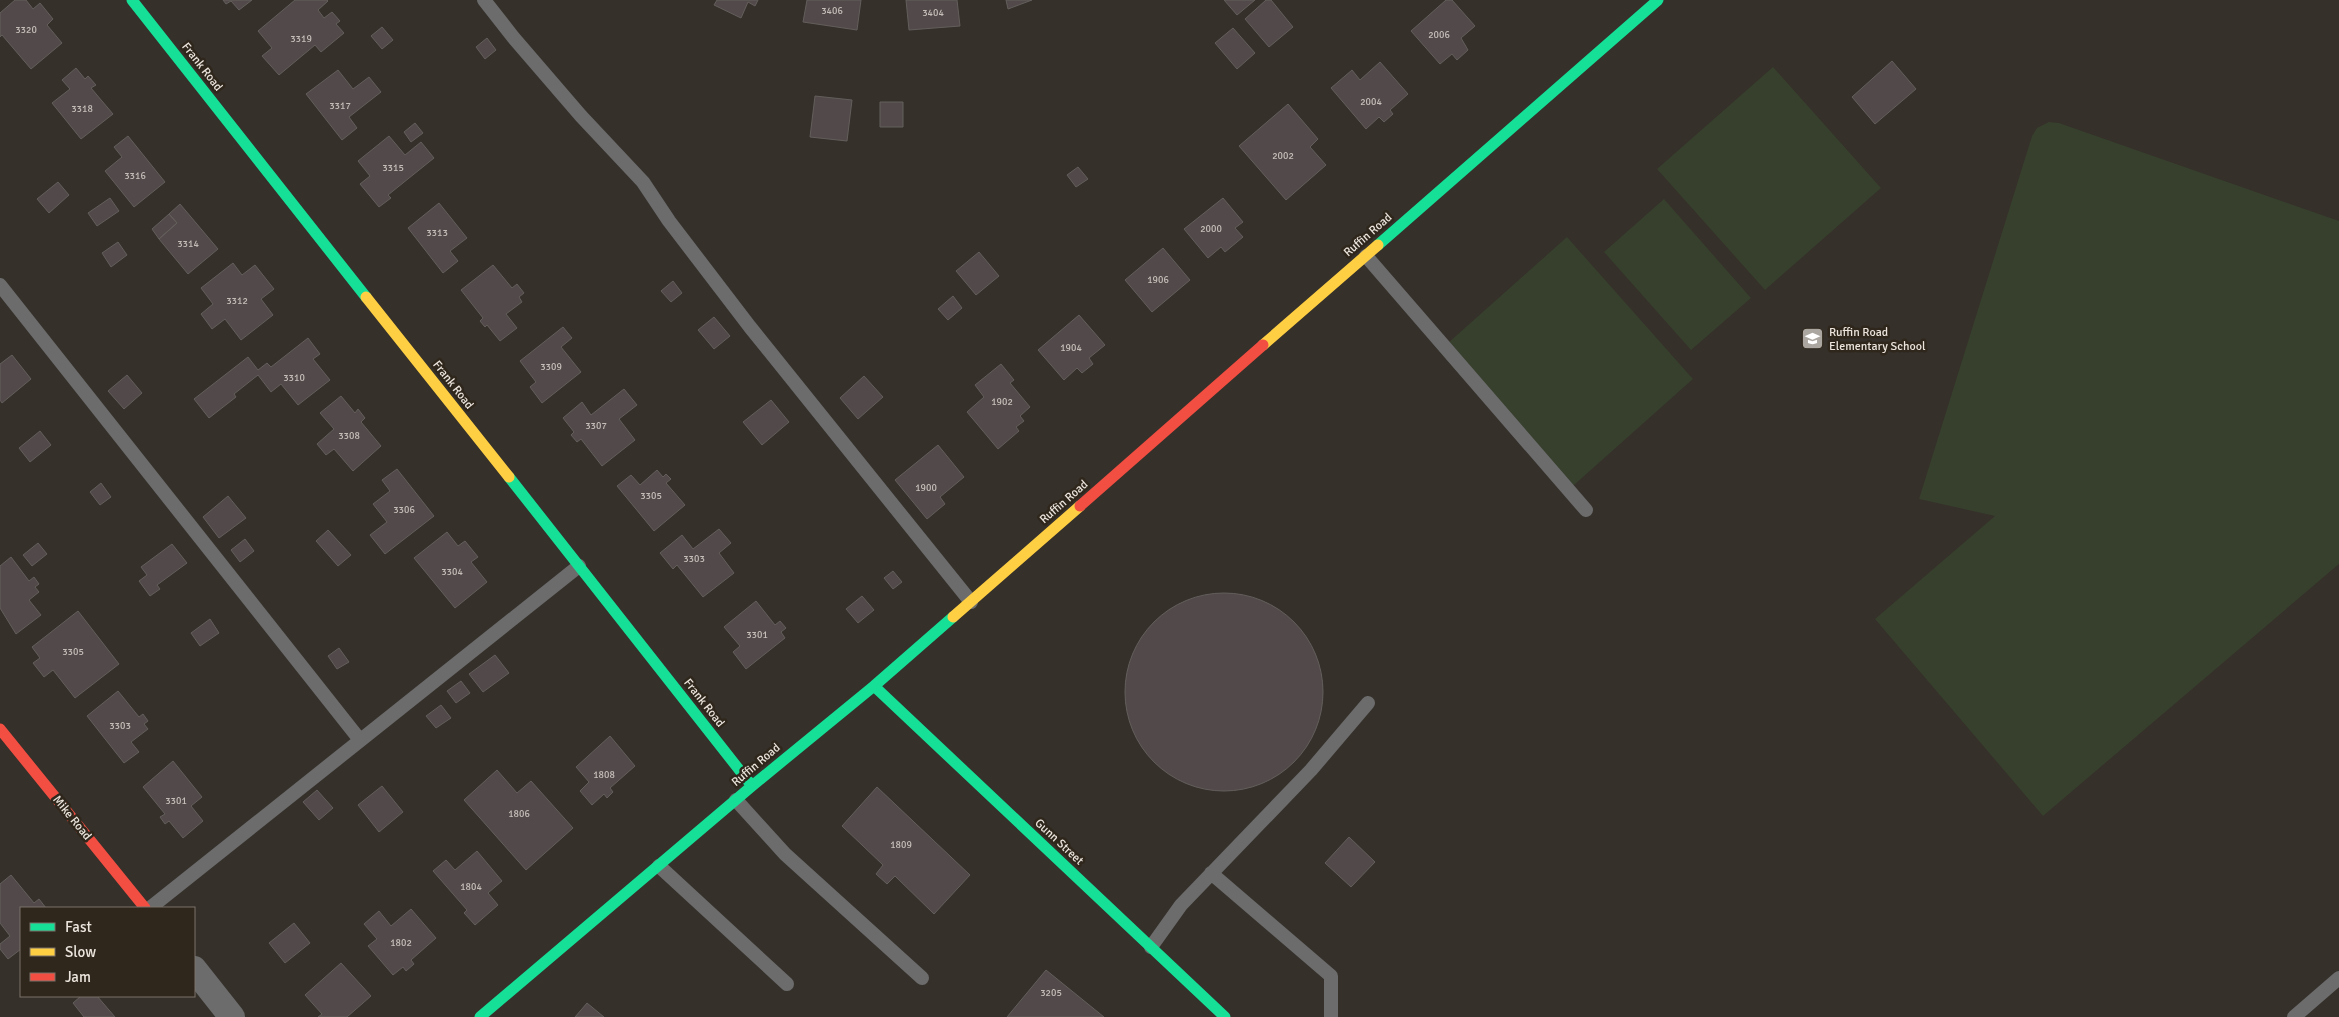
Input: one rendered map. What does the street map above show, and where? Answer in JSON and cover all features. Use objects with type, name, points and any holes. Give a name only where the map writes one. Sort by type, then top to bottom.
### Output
[{"type":"street","name":"Frank Road","points":[[132,0],[752,786]]},
{"type":"street","name":"Ruffin Road","points":[[480,1017],[752,786],[874,686],[1658,0]]},
{"type":"street","name":"Gunn Street","points":[[874,686],[1226,1017]]},
{"type":"street","name":"Mike Road","points":[[0,728],[144,907]]},
{"type":"street","points":[[195,970],[232,1017]]},
{"type":"lane","points":[[484,0],[512,37],[575,109],[643,182],[669,221],[750,327],[971,602]]},
{"type":"lane","points":[[1366,256],[1586,510]]},
{"type":"lane","points":[[0,285],[360,740]]},
{"type":"lane","points":[[151,907],[579,566]]},
{"type":"lane","points":[[1151,947],[1182,905],[1311,770],[1368,703]]},
{"type":"lane","points":[[736,800],[785,854],[922,978]]},
{"type":"lane","points":[[659,866],[787,984]]},
{"type":"lane","points":[[1212,873],[1331,976],[1332,1017]]},
{"type":"lane","points":[[2294,1017],[2339,978]]},
{"type":"green space","points":[[1773,67],[1881,188],[1765,290],[1657,169]]},
{"type":"green space","points":[[2049,122],[2059,123],[2339,221],[2339,564],[2043,816],[1875,619],[1995,516],[1919,499],[2032,136],[2037,128]]},
{"type":"green space","points":[[1664,199],[1751,298],[1691,350],[1604,252]]},
{"type":"green space","points":[[1567,237],[1693,379],[1565,493],[1439,351]]},
{"type":"building","points":[[15,0],[26,0],[33,9],[40,3],[53,19],[47,25],[62,43],[31,69],[2,35],[0,37],[0,13]]},
{"type":"building","points":[[223,0],[252,0],[239,10],[231,1],[226,4]]},
{"type":"building","points":[[295,0],[327,0],[318,10],[324,18],[332,12],[340,21],[336,24],[344,33],[321,52],[315,45],[279,75],[262,56],[272,48],[258,31]]},
{"type":"building","points":[[717,0],[758,0],[755,6],[748,2],[741,18],[714,5]]},
{"type":"building","points":[[807,0],[861,0],[857,30],[803,22]]},
{"type":"building","points":[[906,0],[957,0],[960,26],[909,30]]},
{"type":"building","points":[[1006,0],[1032,0],[1008,9]]},
{"type":"building","points":[[1224,0],[1255,0],[1237,15]]},
{"type":"building","points":[[1266,0],[1271,0],[1293,27],[1269,47],[1245,19]]},
{"type":"building","points":[[1446,0],[1452,0],[1475,26],[1461,38],[1468,50],[1457,60],[1452,54],[1440,64],[1411,31]]},
{"type":"building","points":[[382,27],[393,40],[382,49],[371,36]]},
{"type":"building","points":[[1233,28],[1255,53],[1237,69],[1215,43]]},
{"type":"building","points":[[487,38],[496,50],[485,59],[476,47]]},
{"type":"building","points":[[1892,61],[1916,89],[1875,124],[1852,97]]},
{"type":"building","points":[[1380,62],[1408,94],[1390,110],[1393,114],[1384,122],[1379,117],[1366,129],[1331,88],[1352,70],[1360,80]]},
{"type":"building","points":[[76,68],[85,79],[88,76],[96,85],[91,88],[113,114],[81,139],[52,103],[70,89],[62,80]]},
{"type":"building","points":[[338,70],[353,89],[369,77],[381,92],[349,117],[357,128],[342,140],[306,94]]},
{"type":"building","points":[[815,96],[852,100],[847,141],[810,137]]},
{"type":"building","points":[[880,102],[903,102],[903,127],[880,127]]},
{"type":"building","points":[[1288,104],[1318,139],[1310,147],[1326,165],[1286,200],[1239,146]]},
{"type":"building","points":[[415,123],[423,133],[411,142],[404,132]]},
{"type":"building","points":[[128,136],[165,182],[134,207],[105,171],[122,157],[114,147]]},
{"type":"building","points":[[389,136],[405,155],[421,142],[434,158],[388,195],[391,198],[379,207],[360,184],[370,176],[358,161]]},
{"type":"building","points":[[1078,167],[1088,179],[1076,187],[1067,175]]},
{"type":"building","points":[[58,182],[69,195],[49,213],[37,199]]},
{"type":"building","points":[[110,198],[119,211],[97,226],[88,213]]},
{"type":"building","points":[[1223,198],[1243,222],[1235,228],[1243,237],[1225,252],[1221,247],[1208,258],[1184,229]]},
{"type":"building","points":[[439,203],[467,238],[450,251],[458,261],[443,273],[408,228]]},
{"type":"building","points":[[180,204],[218,249],[188,274],[159,239],[177,223],[169,214]]},
{"type":"building","points":[[169,214],[177,223],[159,239],[152,229]]},
{"type":"building","points":[[118,242],[127,255],[111,267],[102,253]]},
{"type":"building","points":[[1163,248],[1190,280],[1152,312],[1125,280]]},
{"type":"building","points":[[979,252],[999,276],[976,295],[956,271]]},
{"type":"building","points":[[233,263],[242,275],[255,265],[274,289],[261,299],[273,315],[241,340],[225,319],[212,329],[201,314],[213,304],[201,288]]},
{"type":"building","points":[[493,265],[512,288],[517,284],[524,293],[519,297],[522,302],[506,314],[517,328],[500,341],[487,325],[485,327],[480,321],[483,318],[461,290]]},
{"type":"building","points":[[673,281],[682,293],[671,302],[661,291]]},
{"type":"building","points":[[953,296],[962,308],[948,320],[938,309]]},
{"type":"building","points":[[1079,315],[1105,345],[1089,358],[1093,364],[1082,373],[1077,368],[1064,380],[1038,350]]},
{"type":"building","points":[[714,317],[730,336],[714,349],[698,330]]},
{"type":"building","points":[[563,327],[572,338],[561,347],[581,372],[542,403],[530,387],[536,382],[520,361]]},
{"type":"building","points":[[308,338],[320,354],[313,359],[330,380],[298,405],[281,384],[271,392],[258,375],[234,394],[236,397],[209,418],[194,399],[248,357],[258,370],[267,363],[271,367]]},
{"type":"building","points":[[12,355],[31,379],[2,403],[0,400],[0,364]]},
{"type":"building","points":[[1001,364],[1014,380],[1010,383],[1030,407],[1020,416],[1024,421],[1016,427],[1019,431],[998,449],[967,412],[984,397],[975,385]]},
{"type":"building","points":[[127,375],[142,393],[124,409],[108,391]]},
{"type":"building","points":[[864,376],[883,397],[858,419],[840,398]]},
{"type":"building","points":[[624,389],[637,405],[619,419],[635,440],[602,466],[581,439],[577,442],[571,435],[574,432],[563,418],[582,402],[591,415]]},
{"type":"building","points":[[341,396],[355,413],[358,409],[365,418],[361,422],[381,446],[353,471],[334,449],[326,455],[317,444],[334,429],[320,413]]},
{"type":"building","points":[[771,400],[789,422],[762,445],[743,422]]},
{"type":"building","points":[[40,431],[51,445],[30,462],[19,448]]},
{"type":"building","points":[[938,445],[964,477],[940,497],[945,504],[927,519],[895,480]]},
{"type":"building","points":[[397,469],[434,516],[385,554],[370,535],[387,522],[373,504],[390,491],[382,480]]},
{"type":"building","points":[[657,470],[663,477],[666,474],[671,479],[666,483],[685,505],[654,531],[617,486],[631,475],[640,485]]},
{"type":"building","points":[[101,483],[111,497],[100,505],[90,492]]},
{"type":"building","points":[[228,496],[246,518],[219,538],[203,517]]},
{"type":"building","points":[[719,529],[731,543],[719,553],[734,573],[703,597],[677,565],[673,569],[660,553],[682,535],[693,549]]},
{"type":"building","points":[[328,530],[351,555],[338,566],[316,541]]},
{"type":"building","points":[[447,532],[458,546],[465,541],[478,557],[471,562],[487,582],[455,608],[414,558]]},
{"type":"building","points":[[245,539],[254,551],[240,562],[231,550]]},
{"type":"building","points":[[38,543],[47,554],[32,566],[23,555]]},
{"type":"building","points":[[172,544],[187,563],[157,585],[160,589],[150,596],[139,581],[147,575],[141,567]]},
{"type":"building","points":[[11,557],[29,581],[34,577],[39,584],[35,587],[39,592],[29,600],[41,615],[16,634],[0,608],[0,566]]},
{"type":"building","points":[[893,571],[902,582],[893,589],[884,578]]},
{"type":"building","points":[[1214,593],[1234,593],[1253,597],[1271,604],[1287,615],[1301,629],[1316,654],[1323,682],[1319,721],[1312,739],[1301,755],[1287,769],[1271,780],[1253,787],[1234,791],[1214,791],[1195,787],[1177,780],[1161,769],[1147,755],[1136,739],[1129,721],[1125,702],[1125,682],[1129,663],[1136,645],[1147,629],[1161,615],[1177,604],[1195,597]]},
{"type":"building","points":[[862,596],[874,610],[858,623],[846,609]]},
{"type":"building","points":[[756,601],[775,625],[780,621],[786,628],[781,632],[785,638],[746,669],[733,652],[740,646],[724,627]]},
{"type":"building","points":[[78,611],[119,664],[75,698],[53,670],[44,677],[33,663],[40,658],[32,647]]},
{"type":"building","points":[[210,619],[219,633],[200,646],[191,633]]},
{"type":"building","points":[[339,648],[349,662],[337,669],[328,656]]},
{"type":"building","points":[[495,655],[509,673],[483,692],[469,674]]},
{"type":"building","points":[[461,681],[470,693],[456,703],[447,691]]},
{"type":"building","points":[[118,691],[139,717],[143,714],[148,721],[144,724],[148,729],[131,742],[139,752],[124,763],[87,716]]},
{"type":"building","points":[[441,705],[451,718],[436,728],[426,716]]},
{"type":"building","points":[[610,736],[635,766],[610,788],[613,792],[607,798],[604,794],[592,805],[580,791],[589,782],[576,767]]},
{"type":"building","points":[[173,761],[202,797],[191,806],[203,821],[183,838],[169,821],[165,824],[160,817],[165,814],[143,787]]},
{"type":"building","points":[[497,770],[517,793],[531,781],[573,828],[526,870],[464,800]]},
{"type":"building","points":[[382,786],[403,812],[379,832],[358,805]]},
{"type":"building","points":[[877,787],[970,875],[934,914],[895,876],[887,884],[876,874],[883,865],[842,826]]},
{"type":"building","points":[[317,790],[333,808],[319,820],[303,802]]},
{"type":"building","points":[[1349,837],[1375,862],[1351,887],[1325,863]]},
{"type":"building","points":[[477,851],[502,881],[488,893],[498,905],[475,925],[464,913],[467,910],[433,871],[446,860],[455,870]]},
{"type":"building","points":[[11,875],[34,903],[39,899],[45,907],[20,907],[20,950],[8,959],[0,949],[0,944],[10,936],[0,923],[0,884]]},
{"type":"building","points":[[411,909],[436,938],[411,960],[414,964],[406,971],[403,967],[393,975],[368,946],[377,939],[364,924],[379,911],[391,926]]},
{"type":"building","points":[[294,923],[310,943],[285,963],[269,943]]},
{"type":"building","points":[[341,963],[371,996],[347,1017],[318,1017],[322,1014],[305,995]]},
{"type":"building","points":[[1046,970],[1104,1017],[1007,1017]]},
{"type":"building","points":[[80,997],[98,997],[115,1017],[84,1017],[73,1003]]},
{"type":"building","points":[[587,1003],[604,1017],[575,1017]]},
{"type":"traffic: fast","points":[[132,0],[366,297]]},
{"type":"traffic: fast","points":[[1378,245],[1658,0]]},
{"type":"traffic: fast","points":[[509,477],[752,786]]},
{"type":"traffic: fast","points":[[480,1017],[752,786],[874,686],[953,617]]},
{"type":"traffic: fast","points":[[874,686],[1225,1017]]},
{"type":"traffic: slow","points":[[1263,345],[1378,245]]},
{"type":"traffic: slow","points":[[366,297],[509,477]]},
{"type":"traffic: slow","points":[[953,617],[1080,506]]},
{"type":"traffic: jam","points":[[1080,506],[1263,345]]},
{"type":"traffic: jam","points":[[0,729],[144,907]]},
{"type":"place","name":"Ruffin Road Elementary School","points":[[1813,339]]}]
